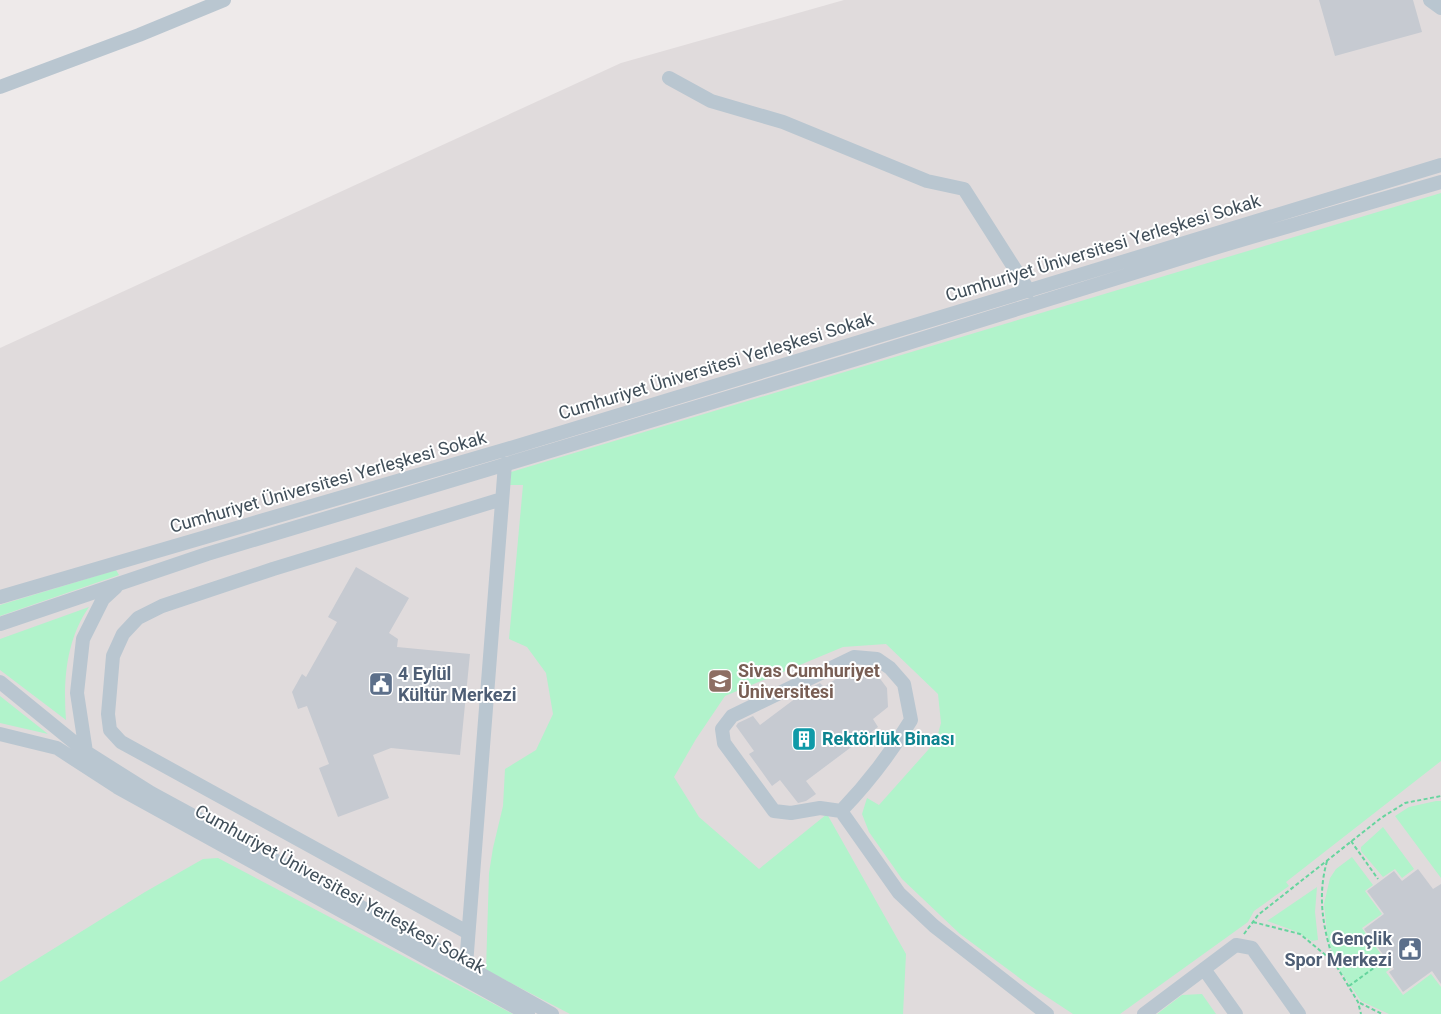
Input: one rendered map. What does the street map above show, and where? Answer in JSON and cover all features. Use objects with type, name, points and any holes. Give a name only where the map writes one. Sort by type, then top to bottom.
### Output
[{"type":"street","points":[[0,87],[139,35],[224,0]]},
{"type":"street","points":[[1430,0],[1441,8]]},
{"type":"street","points":[[669,78],[711,101],[783,122],[928,181],[964,189],[1028,291]]},
{"type":"street","name":"Cumhuriyet Üniversitesi Yerleşkesi Sokak","points":[[0,597],[507,449],[758,371],[1441,166]]},
{"type":"street","name":"Cumhuriyet Üniversitesi Yerleşkesi Sokak","points":[[0,624],[198,556],[1441,182]]},
{"type":"street","name":"Cumhuriyet Üniversitesi Yerleşkesi Sokak","points":[[466,965],[467,932],[505,464]]},
{"type":"street","name":"Cumhuriyet Üniversitesi Yerleşkesi Sokak","points":[[467,932],[121,742],[110,730],[108,714],[111,675],[113,656],[123,634],[138,618],[162,606],[273,568],[502,499]]},
{"type":"street","name":"Cumhuriyet Üniversitesi Yerleşkesi Sokak","points":[[86,752],[77,693],[84,639],[103,598],[120,583]]},
{"type":"street","points":[[841,811],[860,791],[891,752],[911,720],[904,684],[890,668],[877,659],[854,657],[732,716],[722,729],[724,743],[774,811],[790,814],[820,808],[841,811],[899,893],[934,926],[1047,1014]]},
{"type":"street","name":"Cumhuriyet Üniversitesi Yerleşkesi Sokak","points":[[0,682],[86,752],[150,793],[466,965],[552,1014]]},
{"type":"street","name":"Cumhuriyet Üniversitesi Yerleşkesi Sokak","points":[[0,734],[57,748],[117,787],[528,1014]]},
{"type":"street","points":[[1144,1014],[1236,945],[1252,948],[1299,1014]]},
{"type":"street","points":[[1204,969],[1236,1014]]},
{"type":"path","points":[[1236,945],[1258,914],[1381,818],[1405,802],[1441,796]]},
{"type":"path","points":[[1351,841],[1378,879]]},
{"type":"path","points":[[1328,860],[1323,876],[1322,915],[1325,935],[1334,962],[1358,1002],[1361,1014]]},
{"type":"path","points":[[1253,922],[1300,934],[1334,962]]},
{"type":"path","points":[[1349,986],[1382,962]]},
{"type":"path","points":[[1358,1002],[1382,1014]]},
{"type":"shaded area","name":"Sivas Cumhuriyet Üniversitesi","points":[[844,0],[1441,0],[1441,1014],[0,1014],[0,348],[621,63]]},
{"type":"green space","points":[[1441,193],[1441,761],[1286,882],[1289,886],[1254,911],[1248,922],[1120,1014],[1073,1014],[1029,985],[960,934],[902,879],[869,832],[862,814],[867,798],[879,805],[936,741],[941,723],[938,694],[886,644],[843,647],[725,696],[696,739],[674,777],[699,817],[759,869],[827,814],[906,954],[903,1014],[570,1014],[486,970],[489,873],[503,806],[505,769],[536,750],[553,714],[546,673],[527,647],[509,639],[523,485],[510,485],[511,472]]},
{"type":"green space","points":[[116,570],[119,575],[0,616],[0,605]]},
{"type":"green space","points":[[89,607],[75,633],[68,661],[65,691],[66,720],[0,670],[0,639]]},
{"type":"green space","points":[[0,696],[48,734],[0,723]]},
{"type":"green space","points":[[1441,801],[1441,878],[1395,816],[1409,807]]},
{"type":"green space","points":[[1383,827],[1414,869],[1402,878],[1395,869],[1383,877],[1361,851],[1361,847]]},
{"type":"green space","points":[[1352,857],[1373,885],[1365,891],[1382,914],[1362,928],[1391,968],[1386,972],[1403,995],[1431,974],[1441,987],[1441,1014],[1389,1014],[1361,1001],[1335,963],[1327,933],[1324,904],[1330,878],[1336,869]]},
{"type":"green space","points":[[218,858],[513,1014],[0,1014],[0,982],[145,892],[203,859]]},
{"type":"green space","points":[[1317,887],[1315,912],[1318,940],[1312,941],[1295,931],[1267,921]]},
{"type":"green space","points":[[1202,994],[1216,1014],[1157,1014],[1182,995]]},
{"type":"building","points":[[1319,0],[1413,0],[1422,32],[1335,56]]},
{"type":"building","name":"4 Eylül Kültür Merkezi","points":[[356,567],[409,598],[389,633],[398,639],[397,647],[470,654],[460,755],[391,748],[373,755],[389,798],[338,817],[319,768],[329,764],[307,706],[298,709],[292,692],[302,674],[306,677],[337,622],[328,617]]},
{"type":"building","name":"Rektörlük Binası","points":[[855,666],[872,668],[887,688],[888,707],[873,719],[878,727],[806,781],[816,794],[806,801],[798,803],[780,780],[772,786],[749,754],[754,751],[736,726],[738,723],[753,716],[760,725],[808,689],[820,683],[824,687]]},
{"type":"building","name":"Gençlik Spor Merkezi","points":[[1418,869],[1433,889],[1441,884],[1441,984],[1432,971],[1403,992],[1389,972],[1394,969],[1364,929],[1384,914],[1367,891],[1394,871],[1402,881]]},
{"type":"place","name":"Sivas Cumhuriyet Üniversitesi","points":[[720,681]]},
{"type":"place","name":"4 Eylül Kültür Merkezi","points":[[381,684]]},
{"type":"place","name":"Rektörlük Binası","points":[[804,739]]},
{"type":"place","name":"Gençlik Spor Merkezi","points":[[1410,949]]}]
